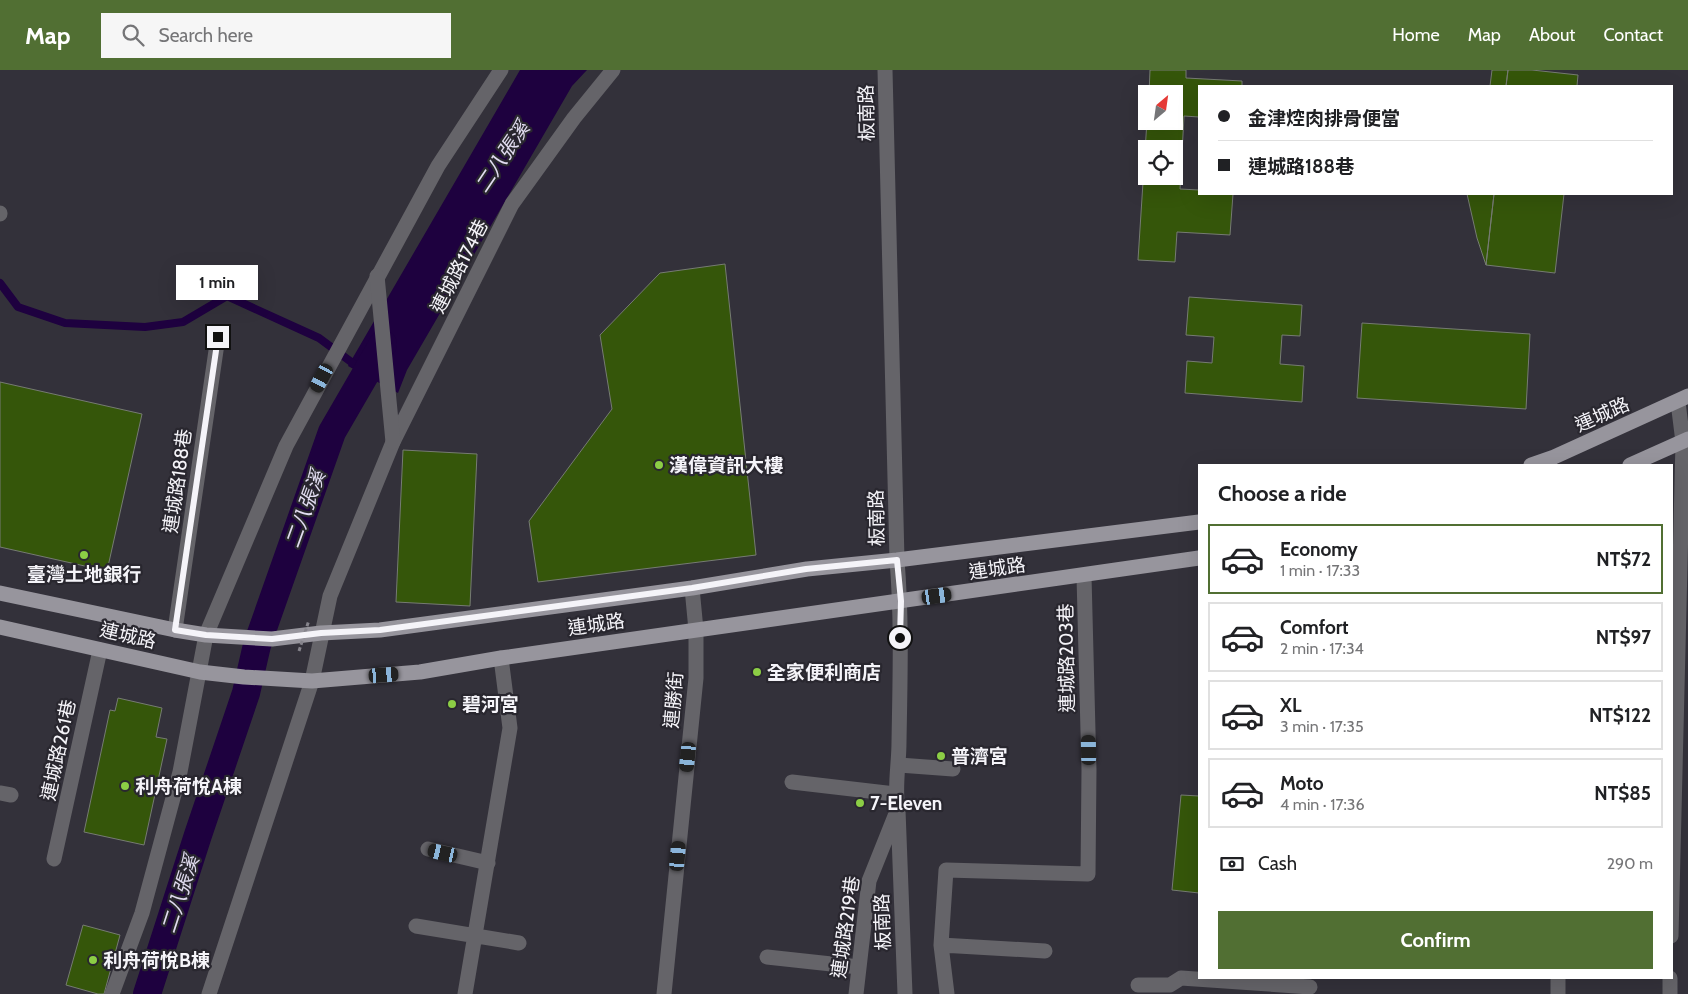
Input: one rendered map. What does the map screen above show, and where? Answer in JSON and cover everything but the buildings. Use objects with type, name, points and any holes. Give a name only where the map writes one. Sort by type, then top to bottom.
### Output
[{"type":"main road","name":"連城路","points":[[1537,464],[1555,461],[1683,399]]},
{"type":"main road","points":[[1632,464],[1686,441]]},
{"type":"main road","name":"連城路","points":[[0,593],[175,630],[206,635],[272,639],[321,633],[380,630],[692,588],[806,569],[897,560],[1198,522]]},
{"type":"main road","name":"連城路","points":[[0,627],[200,672],[244,677],[312,680],[420,672],[501,658],[1198,558]]},
{"type":"street","points":[[112,994],[142,913],[180,772],[206,635],[286,446],[438,166],[501,70]]},
{"type":"street","name":"連城路174巷","points":[[209,994],[312,680],[330,596],[393,442],[512,204],[574,118],[613,70]]},
{"type":"street","name":"板南路","points":[[885,70],[897,560],[901,601],[899,765],[895,794],[898,810],[905,994]]},
{"type":"street","name":"連城路174巷","points":[[377,276],[393,442]]},
{"type":"street","name":"連城路188巷","points":[[175,630],[218,337]]},
{"type":"street","points":[[1673,870],[1686,441],[1683,399]]},
{"type":"street","name":"連城路203巷","points":[[941,945],[946,870],[1088,874],[1089,770],[1084,576]]},
{"type":"street","name":"連勝街","points":[[664,994],[696,678],[696,630],[692,588]]},
{"type":"street","name":"連城路261巷","points":[[54,860],[100,650]]},
{"type":"street","points":[[465,994],[510,728],[501,658]]},
{"type":"street","points":[[899,765],[953,769]]},
{"type":"street","points":[[792,782],[895,794]]},
{"type":"street","name":"連城路219巷","points":[[856,994],[869,881],[898,810]]},
{"type":"street","points":[[428,850],[488,863]]},
{"type":"street","points":[[416,926],[519,943]]},
{"type":"street","points":[[947,994],[941,945],[1045,952]]},
{"type":"street","points":[[767,957],[860,968]]},
{"type":"street","points":[[1138,985],[1170,985],[1181,978],[1310,986]]},
{"type":"street","points":[[1558,979],[1558,994]]},
{"type":"street","points":[[1670,979],[1670,994]]},
{"type":"path","points":[[299,651],[309,620]]},
{"type":"water","points":[[520,70],[587,70],[572,86],[407,370],[398,393],[348,366]]},
{"type":"waterway","points":[[0,283],[18,307],[65,323],[145,327],[183,322],[227,296],[319,338],[358,367]]},
{"type":"waterway","name":"二八張溪","points":[[147,994],[246,693],[257,645],[332,432],[383,344]]},
{"type":"place","name":"漢偉資訊大樓","points":[[659,465]]},
{"type":"place","name":"臺灣土地銀行","points":[[84,555]]},
{"type":"place","name":"全家便利商店","points":[[757,672]]},
{"type":"place","name":"碧河宮","points":[[452,704]]},
{"type":"place","name":"普濟宮","points":[[941,756]]},
{"type":"place","name":"利舟荷悅A棟","points":[[125,786]]},
{"type":"place","name":"7-Eleven","points":[[860,803]]},
{"type":"place","name":"利舟荷悅B棟","points":[[93,960]]},
{"type":"route","points":[[218,337],[175,630],[206,635],[272,639],[321,633],[380,630],[692,588],[806,569],[897,560],[901,601],[900,638]]}]
